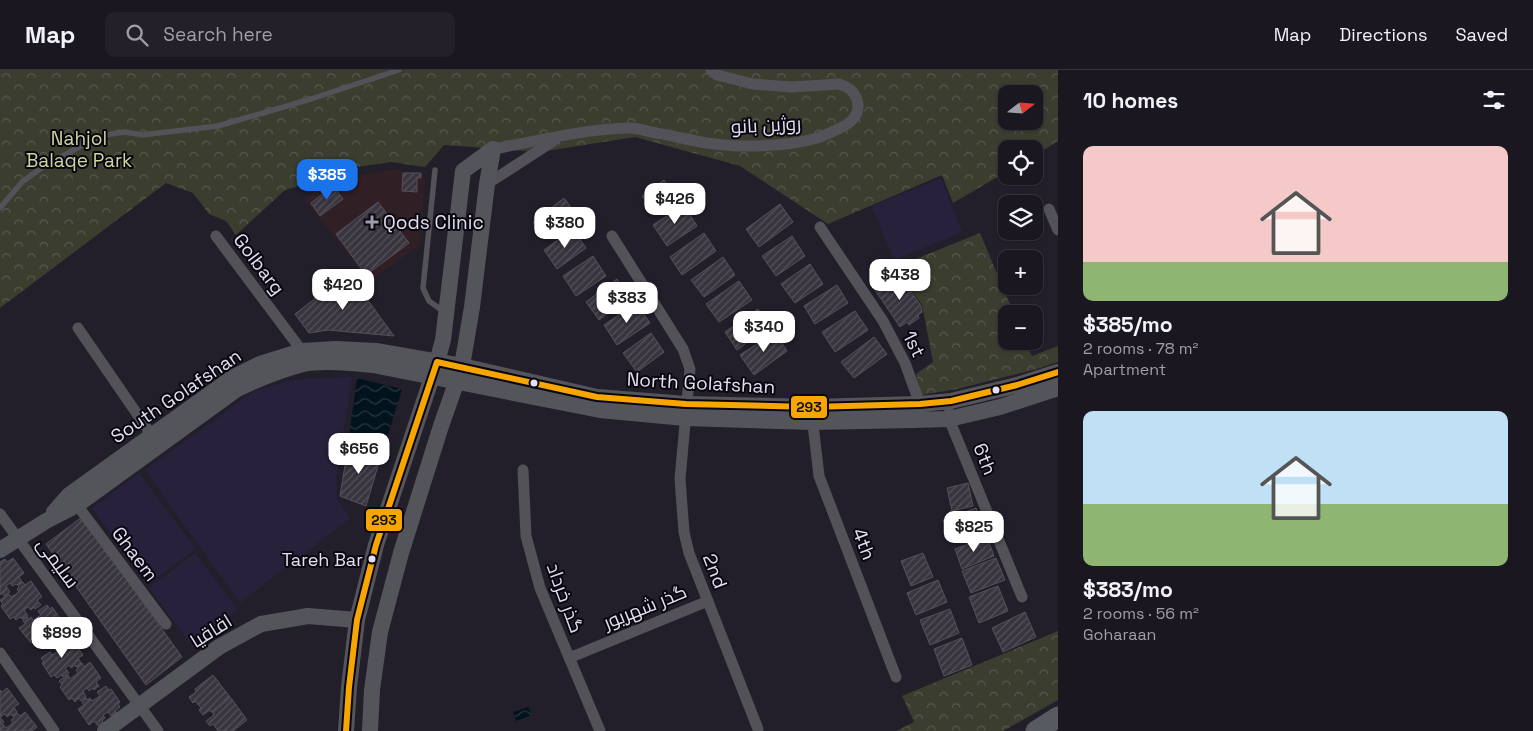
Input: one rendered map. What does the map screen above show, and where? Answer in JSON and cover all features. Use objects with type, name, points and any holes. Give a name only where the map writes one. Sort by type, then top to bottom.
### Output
[{"type":"highway","points":[[1036,731],[1058,717]]},
{"type":"main road","points":[[370,731],[372,690],[380,632],[401,553],[459,374],[472,307],[493,148]]},
{"type":"main road","points":[[346,731],[348,687],[357,620],[376,546],[443,340],[463,171],[493,148]]},
{"type":"main road","name":"South Golafshan","points":[[0,550],[46,521],[77,505],[232,378],[260,364],[336,349],[376,351],[435,369]]},
{"type":"main road","name":"North Golafshan","points":[[435,369],[600,410],[812,414],[913,420],[949,419],[1000,407],[1058,388]]},
{"type":"main road","name":"North Golafshan","points":[[812,414],[948,402],[1017,385],[1058,372]]},
{"type":"main road","name":"South Golafshan","points":[[46,521],[69,496],[156,440]]},
{"type":"main road","name":"اقاقیا","points":[[105,731],[219,647],[261,624],[308,616],[357,620]]},
{"type":"street","name":"روژین بانو","points":[[560,137],[603,129],[632,128],[708,144],[736,146],[793,144],[819,138],[844,127],[855,118],[858,104],[856,96],[846,86],[839,84],[791,88],[753,84],[717,75],[711,70]]},
{"type":"street","points":[[493,148],[560,137]]},
{"type":"street","points":[[487,184],[560,137]]},
{"type":"street","points":[[1049,209],[1058,230]]},
{"type":"street","name":"1st","points":[[820,227],[883,321],[905,363],[920,404]]},
{"type":"street","name":"Golbarg","points":[[216,236],[303,357]]},
{"type":"street","name":"2nd","points":[[612,236],[684,349],[690,369],[680,479],[684,532],[689,553],[758,728]]},
{"type":"street","points":[[78,328],[156,440]]},
{"type":"street","name":"6th","points":[[948,402],[949,419],[1022,597]]},
{"type":"street","name":"4th","points":[[812,414],[819,476],[896,677]]},
{"type":"street","name":"گذر خرداد","points":[[524,470],[526,536],[540,588],[600,731]]},
{"type":"street","name":"Ghaem","points":[[77,505],[166,624]]},
{"type":"street","name":"سلیمی","points":[[0,514],[158,731]]},
{"type":"street","name":"گذر شهریور","points":[[569,658],[708,600]]},
{"type":"street","points":[[0,653],[54,731]]},
{"type":"lane","points":[[0,208],[22,182],[44,166],[92,140],[125,132],[142,135],[218,126],[311,99],[399,70]]},
{"type":"lane","points":[[435,170],[423,288],[429,301],[447,314]]},
{"type":"shaded area","name":"Qods Clinic","points":[[398,169],[425,177],[420,245],[370,281],[305,200],[334,179]]},
{"type":"shaded area","points":[[941,178],[962,232],[894,260],[872,206]]},
{"type":"shaded area","points":[[352,377],[336,479],[337,499],[350,518],[240,603],[145,470],[256,390],[292,380]]},
{"type":"shaded area","points":[[139,473],[196,549],[148,584],[92,508]]},
{"type":"shaded area","points":[[195,553],[238,610],[191,644],[149,588]]},
{"type":"green space","name":"Nahjol Balaqe Park","points":[[0,70],[1058,70],[1058,141],[1043,150],[1043,140],[998,140],[998,177],[953,203],[942,175],[828,224],[740,166],[635,137],[540,152],[444,145],[425,167],[391,162],[329,171],[296,187],[285,190],[236,235],[226,221],[209,214],[193,193],[166,183],[0,308]]},
{"type":"green space","points":[[980,233],[998,276],[998,295],[1006,295],[1010,305],[998,305],[998,350],[1029,350],[1032,356],[1058,346],[1058,362],[957,389],[921,395],[916,374],[933,362],[922,305],[896,267]]},
{"type":"green space","points":[[1058,631],[1058,700],[1003,731],[896,731],[914,722],[902,696]]},
{"type":"water","points":[[357,378],[402,389],[383,452],[348,443]]},
{"type":"water","points":[[528,707],[532,715],[516,721],[513,712]]},
{"type":"building","points":[[403,173],[421,173],[421,178],[417,178],[417,192],[402,191]]},
{"type":"building","points":[[664,180],[678,198],[655,215],[642,196]]},
{"type":"building","points":[[333,186],[343,199],[320,216],[311,203]]},
{"type":"building","points":[[564,198],[577,215],[545,239],[533,222]]},
{"type":"building","points":[[378,202],[409,243],[366,275],[336,234]]},
{"type":"building","points":[[780,204],[793,222],[759,247],[746,229]]},
{"type":"building","points":[[684,205],[697,226],[667,246],[653,225]]},
{"type":"building","points":[[573,229],[586,248],[557,269],[544,250]]},
{"type":"building","points":[[704,233],[716,251],[682,275],[670,257]]},
{"type":"building","points":[[792,236],[805,256],[776,276],[762,256]]},
{"type":"building","points":[[593,256],[606,276],[576,296],[563,276]]},
{"type":"building","points":[[723,257],[735,275],[704,297],[691,280]]},
{"type":"building","points":[[810,264],[823,284],[795,303],[781,284]]},
{"type":"building","points":[[348,273],[394,336],[328,330],[309,333],[295,314]]},
{"type":"building","points":[[899,274],[921,306],[922,312],[918,315],[919,318],[909,325],[907,322],[900,327],[875,290]]},
{"type":"building","points":[[617,279],[630,297],[599,320],[586,302]]},
{"type":"building","points":[[739,281],[752,300],[719,322],[706,304]]},
{"type":"building","points":[[837,285],[848,303],[815,324],[804,306]]},
{"type":"building","points":[[636,303],[650,323],[617,345],[604,325]]},
{"type":"building","points":[[758,309],[770,326],[737,350],[725,332]]},
{"type":"building","points":[[855,311],[868,330],[835,352],[822,332]]},
{"type":"building","points":[[775,332],[787,351],[754,375],[740,355]]},
{"type":"building","points":[[651,333],[664,352],[637,372],[623,353]]},
{"type":"building","points":[[874,337],[887,354],[854,378],[841,362]]},
{"type":"building","points":[[348,447],[381,456],[366,506],[340,496]]},
{"type":"building","points":[[968,483],[973,506],[952,511],[947,488]]},
{"type":"building","points":[[976,508],[983,528],[951,540],[943,520]]},
{"type":"building","points":[[82,517],[182,657],[146,685],[46,544]]},
{"type":"building","points":[[987,537],[994,556],[962,569],[955,549]]},
{"type":"building","points":[[923,553],[933,577],[911,586],[901,561]]},
{"type":"building","points":[[13,558],[24,573],[19,577],[22,582],[12,586],[10,583],[6,586],[10,592],[4,596],[2,593],[0,595],[0,562],[5,559],[7,562]]},
{"type":"building","points":[[996,558],[1005,580],[971,593],[962,571]]},
{"type":"building","points":[[938,580],[947,602],[916,615],[907,593]]},
{"type":"building","points":[[31,581],[42,597],[37,600],[41,605],[31,610],[28,607],[24,610],[28,616],[22,619],[20,617],[16,620],[13,617],[10,619],[1,606],[3,604],[0,600],[9,594],[11,597],[19,592],[17,589],[18,585],[23,582],[25,585]]},
{"type":"building","points":[[998,586],[1008,611],[979,623],[969,597]]},
{"type":"building","points":[[47,605],[50,609],[52,607],[62,621],[59,623],[61,626],[53,636],[49,630],[44,634],[46,637],[39,645],[35,640],[31,643],[19,628],[25,624],[23,620],[27,617],[29,619],[31,617],[33,620],[41,615],[38,611]]},
{"type":"building","points":[[950,609],[959,633],[930,645],[920,620]]},
{"type":"building","points":[[1025,612],[1036,637],[1003,652],[992,628]]},
{"type":"building","points":[[962,638],[972,665],[944,676],[934,649]]},
{"type":"building","points":[[72,639],[83,655],[78,658],[81,663],[76,667],[75,665],[71,668],[69,665],[65,668],[69,673],[63,677],[61,675],[57,678],[54,675],[51,677],[41,658],[50,652],[52,655],[60,650],[58,647],[59,643],[64,640],[66,643]]},
{"type":"building","points":[[90,662],[101,678],[96,682],[99,686],[94,690],[93,688],[89,691],[87,688],[83,691],[86,697],[81,701],[79,698],[75,702],[72,698],[69,700],[60,687],[62,685],[59,681],[68,675],[70,679],[78,673],[77,667],[82,663],[84,667]]},
{"type":"building","points":[[213,675],[230,697],[211,712],[210,710],[203,715],[199,710],[201,708],[195,701],[193,703],[189,697],[196,692],[195,689]]},
{"type":"building","points":[[106,686],[109,690],[111,689],[120,702],[118,704],[120,707],[112,717],[108,712],[103,715],[105,718],[98,726],[94,721],[89,725],[78,709],[84,705],[82,702],[86,698],[87,700],[90,698],[92,701],[100,696],[97,692]]},
{"type":"building","points":[[7,688],[19,704],[14,707],[17,712],[12,716],[11,714],[7,717],[5,714],[0,717],[0,690],[2,692]]},
{"type":"building","points":[[231,698],[247,720],[233,731],[218,731],[213,724],[210,726],[206,721],[214,715],[212,712]]},
{"type":"building","points":[[25,712],[37,727],[32,731],[0,731],[0,727],[3,724],[6,728],[13,723],[11,720],[14,718],[13,716],[17,713],[20,716]]},
{"type":"building","points":[[0,717],[4,722],[0,725]]},
{"type":"transit line","name":"293","points":[[346,731],[357,620],[376,545],[437,362],[597,397],[686,404],[811,407],[920,404],[951,401],[1017,385],[1058,372]]},
{"type":"place","name":"Qods Clinic","points":[[372,222]]},
{"type":"place","name":"Tareh Bar","points":[[372,559]]}]
